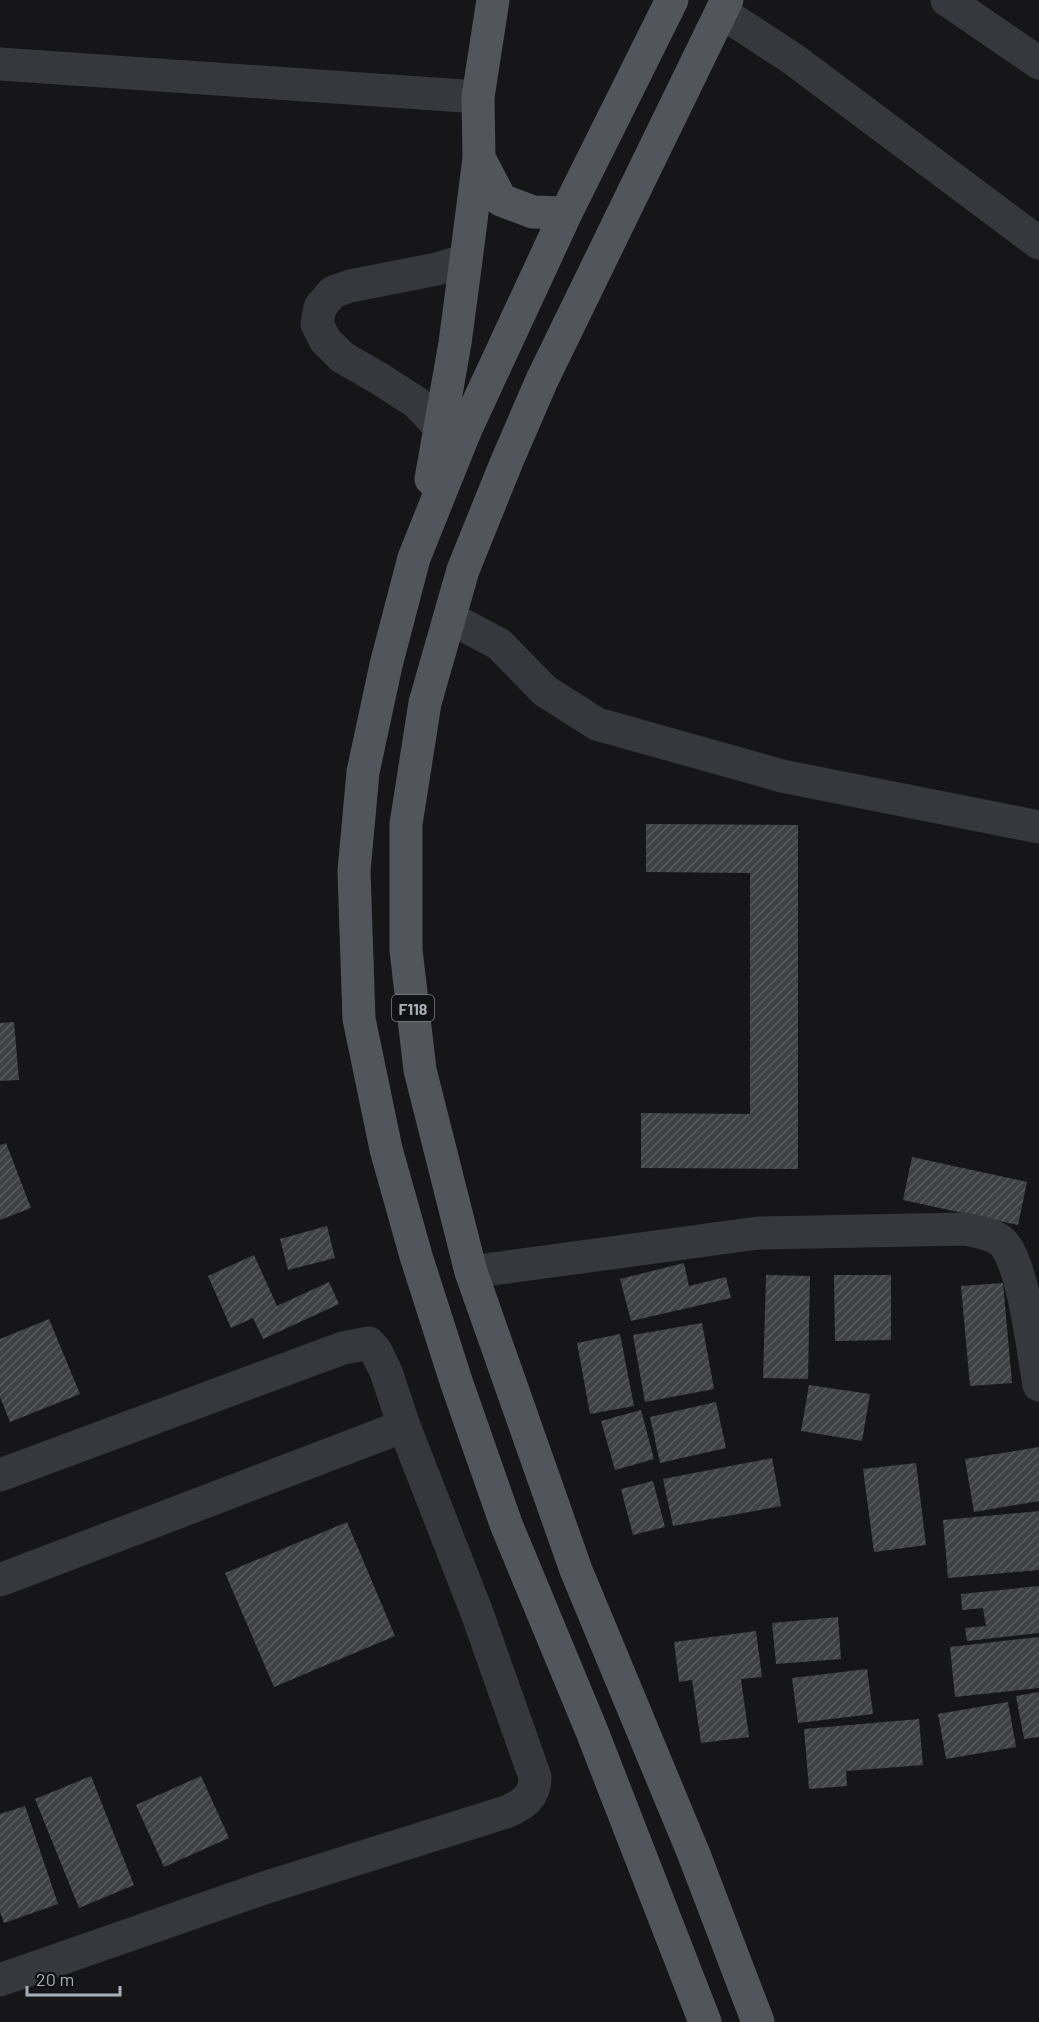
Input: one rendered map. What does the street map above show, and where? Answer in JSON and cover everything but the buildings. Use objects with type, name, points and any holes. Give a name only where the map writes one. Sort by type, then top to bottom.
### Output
[{"type":"main road","points":[[418,549],[455,343],[479,158],[478,97],[493,0]]},
{"type":"main road","points":[[672,0],[566,213],[465,432],[414,558],[386,665],[363,772],[354,871],[359,1019],[386,1149],[416,1256],[456,1381],[506,1524],[591,1729],[705,2022]]},
{"type":"main road","name":"F118","points":[[724,6],[542,380],[464,570],[425,703],[406,824],[406,950],[420,1070],[471,1272],[576,1570],[693,1852],[758,2022]]},
{"type":"main road","points":[[479,158],[501,200],[533,212],[566,213]]},
{"type":"street","points":[[947,0],[1039,63]]},
{"type":"street","points":[[724,6],[1039,243]]},
{"type":"street","points":[[0,64],[478,97]]},
{"type":"street","points":[[440,427],[417,403],[342,357],[325,340],[317,324],[320,307],[333,292],[350,286],[436,269],[466,260]]},
{"type":"street","points":[[450,618],[499,644],[545,691],[597,724],[783,776],[1039,827]]},
{"type":"street","points":[[471,1272],[758,1233],[965,1229],[985,1233],[1004,1243],[1013,1259],[1020,1278],[1039,1385]]},
{"type":"street","points":[[0,1475],[343,1348],[369,1343],[386,1372],[404,1426],[477,1613],[535,1777],[535,1786],[528,1800],[506,1812],[264,1888],[0,1980]]},
{"type":"street","points":[[0,1580],[404,1426]]}]
